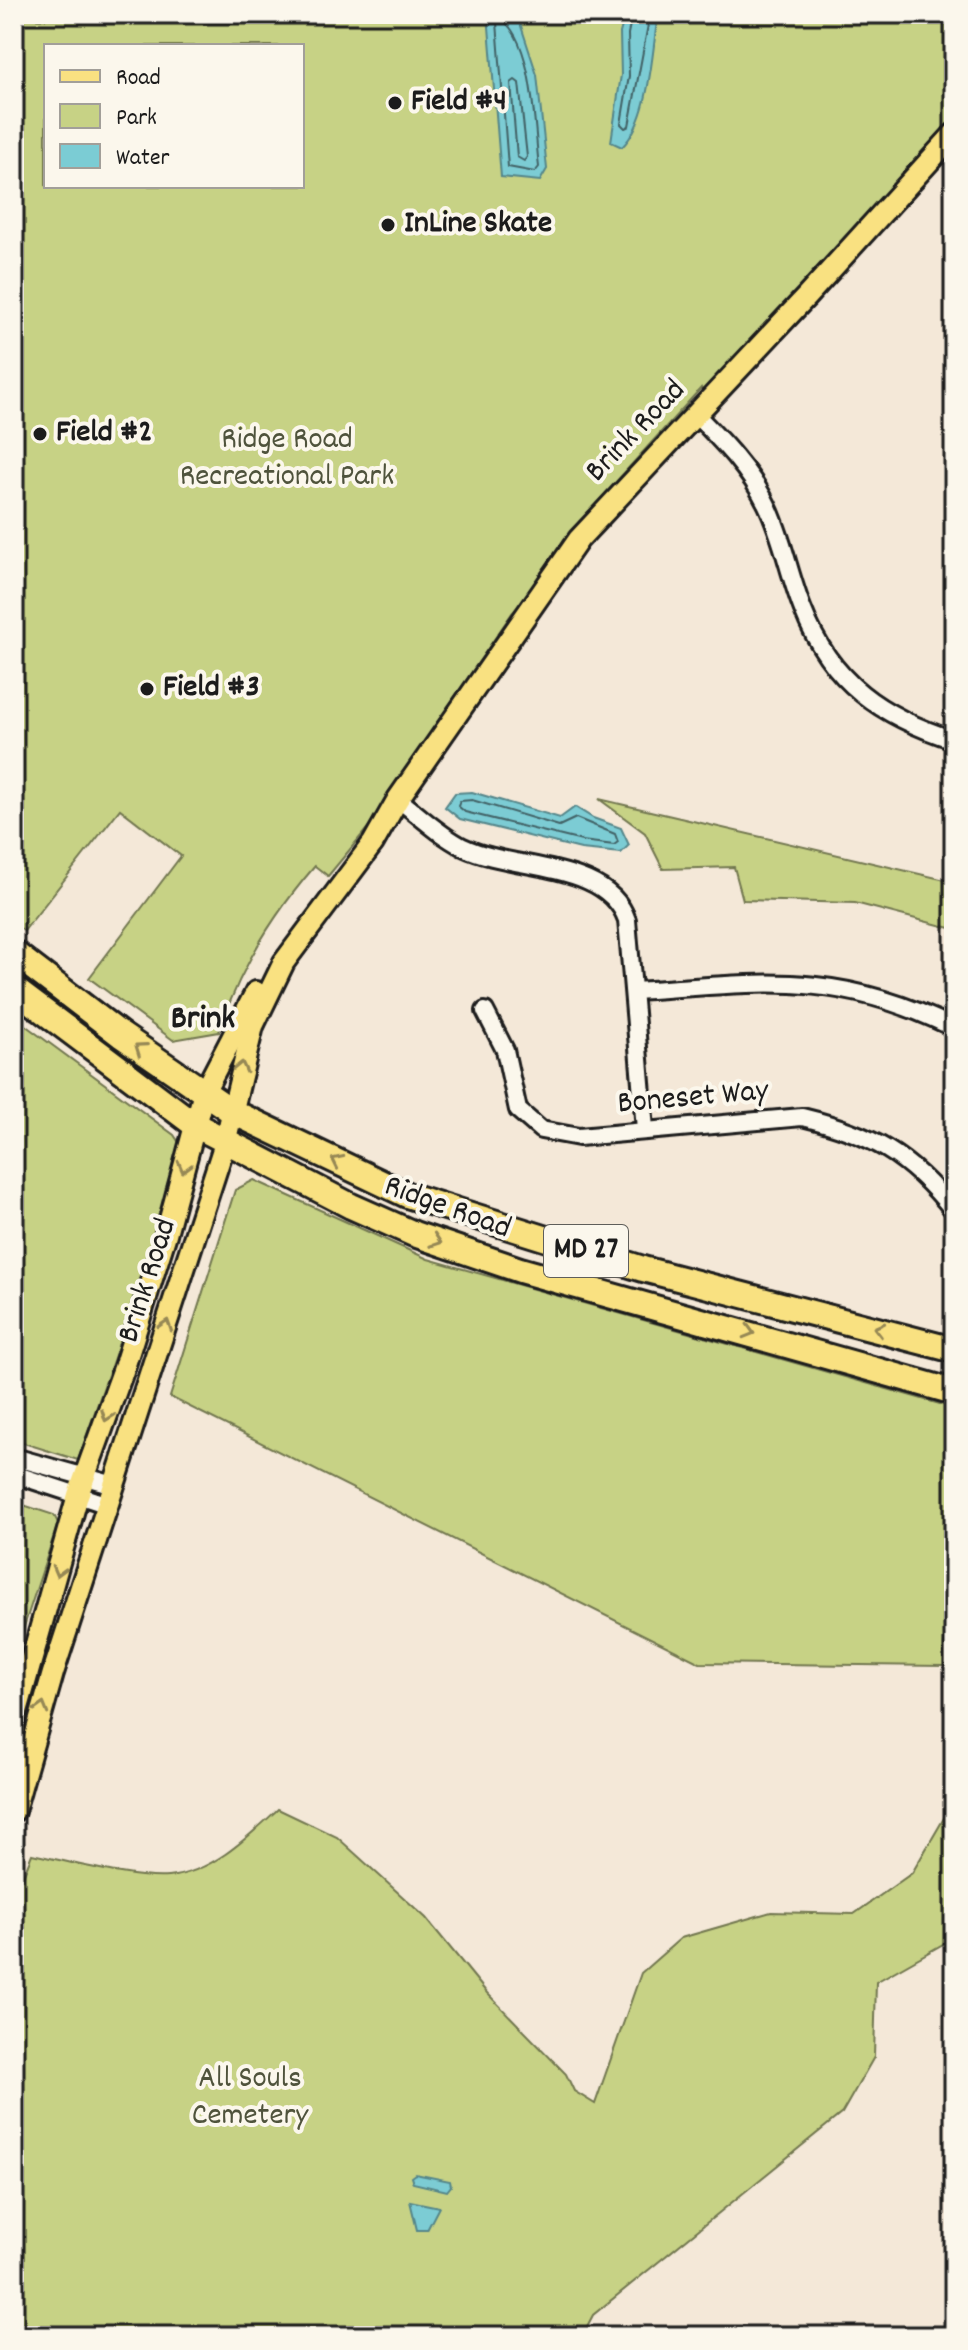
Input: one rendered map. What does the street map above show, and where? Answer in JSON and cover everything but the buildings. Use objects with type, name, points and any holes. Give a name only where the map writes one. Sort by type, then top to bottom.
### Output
[{"type":"highway","name":"Ridge Road","points":[[14,953],[121,1035],[233,1112],[407,1195],[643,1269],[954,1350]]},
{"type":"highway","name":"Ridge Road","points":[[14,989],[195,1125],[351,1206],[429,1239],[520,1270],[954,1392]]},
{"type":"main road","name":"Brink Road","points":[[14,1811],[53,1673],[225,1143],[244,1052],[284,962],[373,843],[398,799],[579,539],[954,134]]},
{"type":"main road","name":"Brink Road","points":[[14,1722],[82,1486],[133,1340],[204,1092],[271,964],[374,824],[398,799]]},
{"type":"street","points":[[695,414],[731,450],[766,502],[803,610],[818,643],[841,675],[891,716],[954,740]]},
{"type":"street","points":[[398,799],[441,834],[465,848],[507,862],[587,879],[609,891],[627,920],[645,1129]]},
{"type":"street","points":[[634,991],[809,983],[876,996],[954,1028]]},
{"type":"street","name":"Boneset Way","points":[[485,1011],[505,1050],[518,1110],[541,1130],[579,1137],[802,1117],[863,1135],[907,1160],[954,1211]]},
{"type":"street","points":[[14,1457],[82,1486],[108,1505]]},
{"type":"street","points":[[14,1474],[82,1486],[114,1485]]},
{"type":"green space","name":"Ridge Road Recreational Park","points":[[240,14],[954,14],[954,122],[703,394],[701,388],[564,539],[534,589],[512,613],[422,745],[433,749],[328,876],[315,866],[285,904],[247,965],[219,1032],[173,1040],[89,978],[181,856],[120,809],[24,931],[14,924],[14,18],[239,23]]},
{"type":"green space","points":[[599,799],[954,882],[954,929],[855,903],[743,900],[734,867],[663,869],[645,833]]},
{"type":"green space","points":[[14,1017],[174,1135],[180,1144],[134,1301],[78,1460],[14,1440]]},
{"type":"green space","points":[[254,1180],[428,1259],[954,1408],[954,1604],[944,1645],[944,1666],[700,1663],[170,1397],[235,1190]]},
{"type":"green space","points":[[14,1502],[54,1515],[58,1523],[14,1657]]},
{"type":"green space","name":"All Souls Cemetery","points":[[954,1801],[954,1927],[943,1944],[876,1982],[874,2057],[842,2113],[593,2315],[582,2336],[14,2336],[14,1898],[32,1854],[119,1873],[168,1877],[184,1874],[214,1861],[278,1809],[337,1837],[426,1918],[487,1993],[566,2074],[574,2091],[595,2104],[641,1973],[681,1938],[771,1912],[854,1914],[912,1873]]},
{"type":"water","points":[[488,14],[506,14],[520,23],[537,75],[547,169],[540,181],[501,177]]},
{"type":"water","points":[[658,14],[644,103],[639,120],[622,147],[611,142],[621,75],[620,33],[625,15]]},
{"type":"water","points":[[472,792],[560,818],[575,807],[593,818],[621,828],[629,845],[621,853],[581,849],[460,819],[445,807],[455,793]]},
{"type":"water","points":[[415,2174],[450,2181],[451,2186],[447,2191],[413,2183],[411,2177]]},
{"type":"water","points":[[410,2201],[439,2207],[427,2230],[417,2230]]},
{"type":"place","name":"Field #4","points":[[395,103]]},
{"type":"place","name":"InLine Skate","points":[[388,225]]},
{"type":"place","name":"Field #2","points":[[40,434]]},
{"type":"place","name":"Field #3","points":[[147,689]]},
{"type":"district","name":"Brink","points":[[203,1020]]}]
